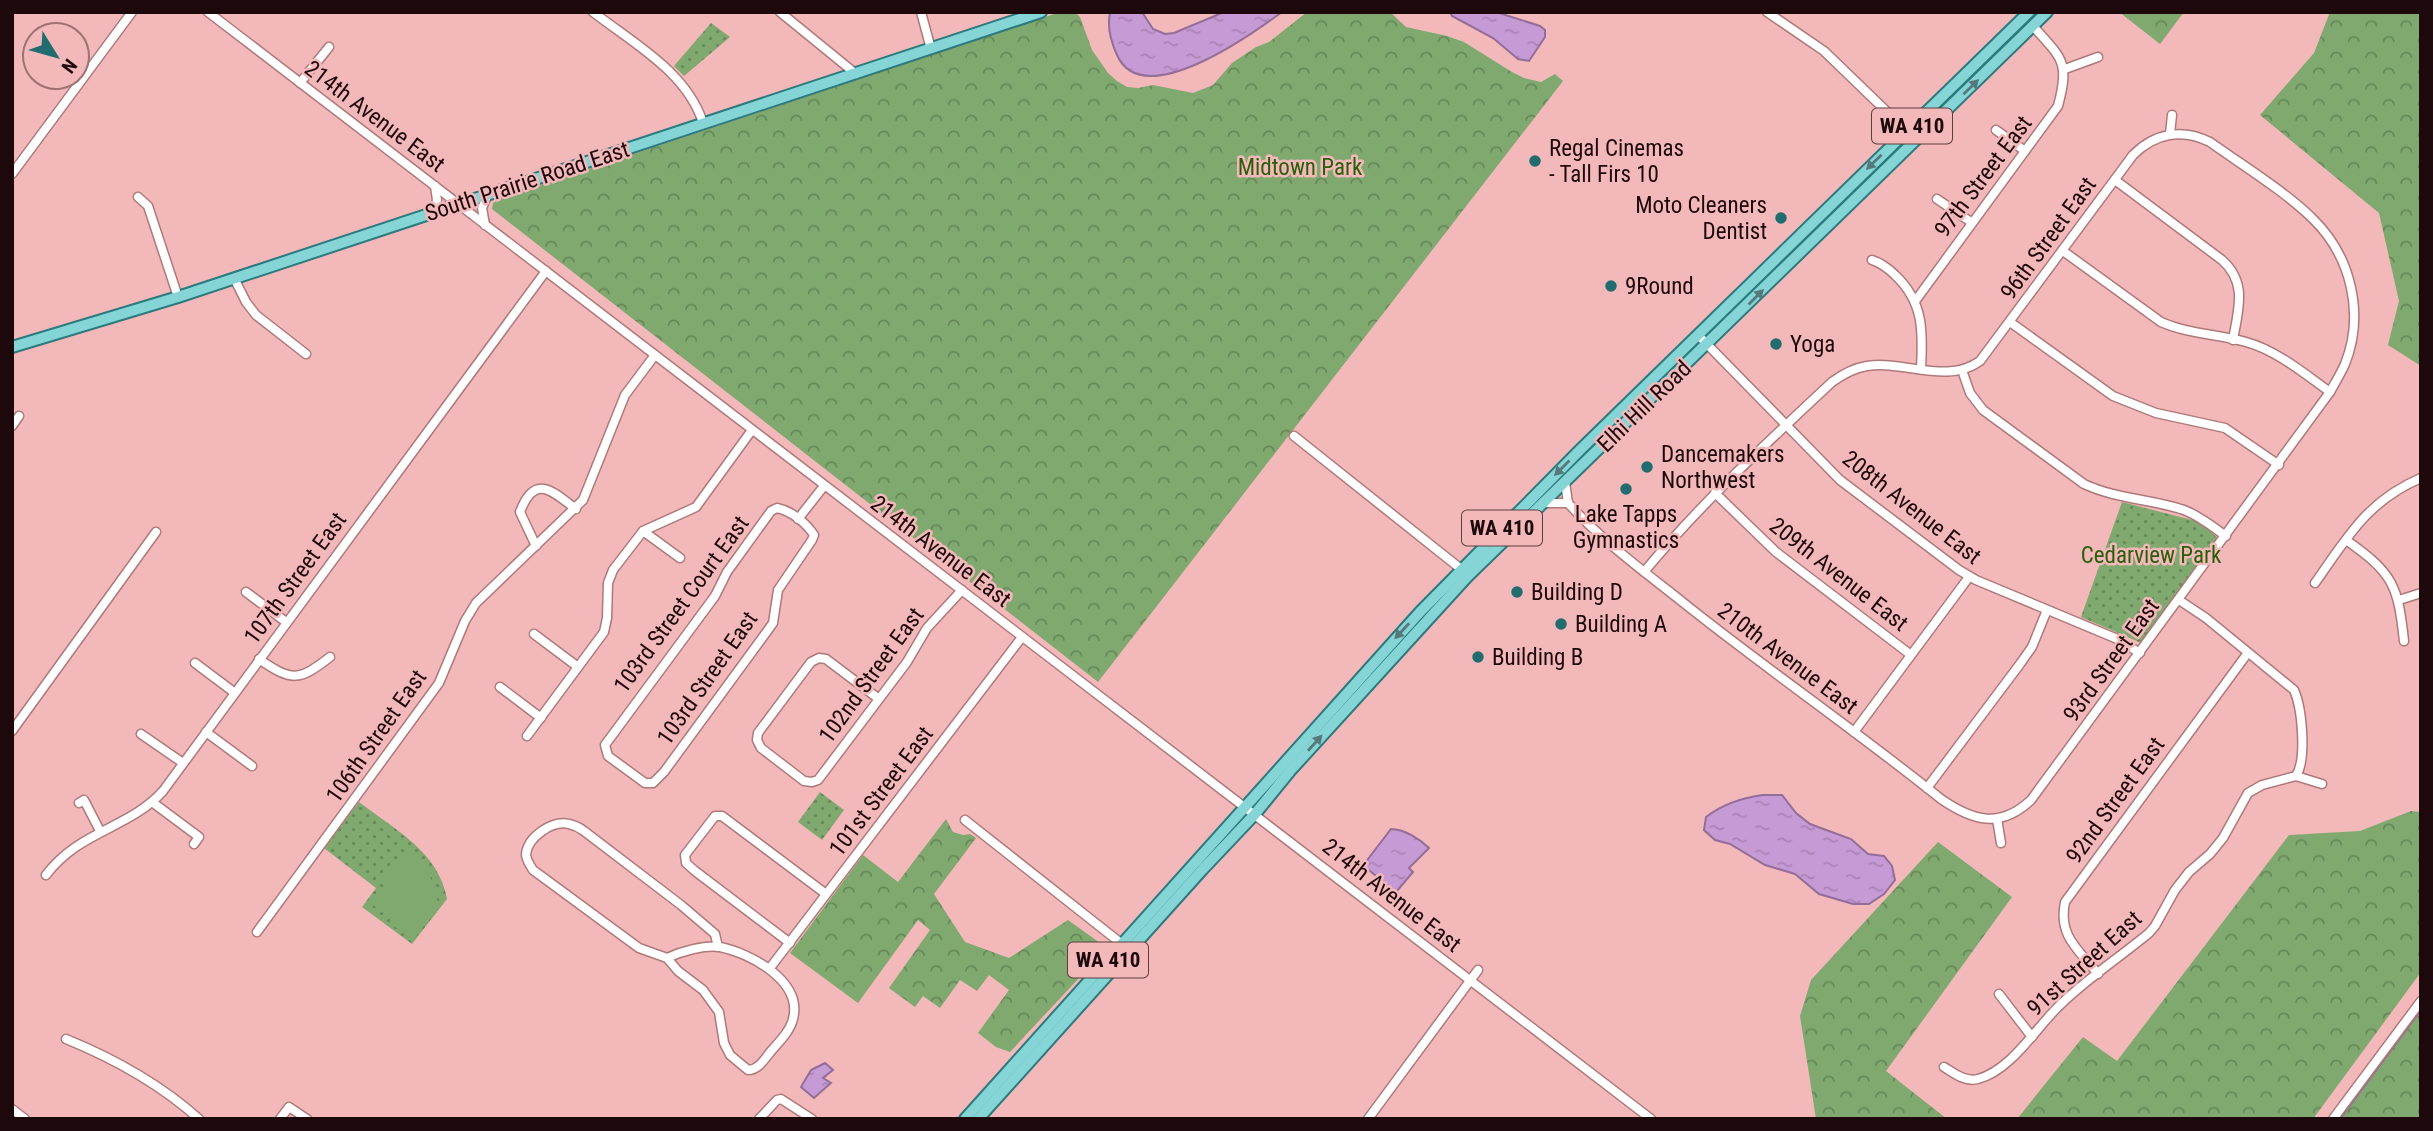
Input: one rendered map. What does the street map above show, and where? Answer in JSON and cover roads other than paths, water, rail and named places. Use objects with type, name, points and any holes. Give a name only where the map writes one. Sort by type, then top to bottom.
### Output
[{"type":"main road","name":"South Prairie Road East","points":[[12,347],[178,297],[1041,12]]},
{"type":"main road","name":"Elhi Hill Road","points":[[1245,807],[1363,673],[1461,569],[2029,12]]},
{"type":"main road","name":"Elhi Hill Road","points":[[1255,814],[1290,771],[1467,578],[2048,12]]},
{"type":"main road","name":"WA 410","points":[[965,1119],[1245,807]]},
{"type":"main road","name":"WA 410","points":[[978,1119],[1255,814]]},
{"type":"street","points":[[12,174],[132,12]]},
{"type":"street","name":"214th Avenue East","points":[[208,12],[1651,1119]]},
{"type":"street","points":[[593,12],[672,74],[688,93],[703,123]]},
{"type":"street","points":[[780,12],[856,74]]},
{"type":"street","points":[[921,12],[932,49]]},
{"type":"street","points":[[1767,12],[1824,51],[1917,140]]},
{"type":"street","points":[[2033,26],[2065,69],[2098,57]]},
{"type":"street","points":[[300,83],[329,47]]},
{"type":"street","name":"97th Street East","points":[[1916,300],[2059,106],[2066,76],[2065,69]]},
{"type":"street","points":[[2170,134],[2172,114]]},
{"type":"street","points":[[1996,130],[2025,151]]},
{"type":"street","name":"96th Street East","points":[[1962,370],[1980,361],[2140,148],[2156,138],[2170,134]]},
{"type":"street","name":"93rd Street East","points":[[1997,819],[2024,807],[2031,800],[2279,465],[2330,392],[2348,353],[2354,309],[2350,282],[2339,253],[2313,219],[2210,142],[2196,135],[2170,134]]},
{"type":"street","points":[[2115,180],[2233,271],[2239,284],[2240,299],[2233,340]]},
{"type":"street","points":[[434,212],[437,196],[435,186]]},
{"type":"street","points":[[485,225],[482,208],[489,194]]},
{"type":"street","points":[[138,197],[148,206],[178,297]]},
{"type":"street","points":[[1937,199],[1971,222]]},
{"type":"street","points":[[2063,251],[2161,322],[2255,345],[2330,392]]},
{"type":"street","points":[[1872,260],[1889,269],[1906,285],[1916,300],[1922,332],[1921,369]]},
{"type":"street","name":"107th Street East","points":[[46,875],[73,847],[152,802],[546,271]]},
{"type":"street","points":[[234,278],[250,309],[306,354]]},
{"type":"street","points":[[2010,322],[2123,401],[2156,413],[2225,428],[2279,465]]},
{"type":"street","name":"208th Avenue East","points":[[1698,335],[1840,480],[1969,577],[2115,638],[2140,653]]},
{"type":"street","name":"106th Street East","points":[[257,932],[439,683],[472,609],[576,509],[588,492],[625,395],[655,355]]},
{"type":"street","points":[[1644,572],[1683,525],[1832,382],[1853,370],[1876,365],[1949,372],[1962,370],[1970,393],[1983,410],[2084,484],[2102,492],[2187,511],[2226,536]]},
{"type":"street","points":[[12,426],[19,416]]},
{"type":"street","points":[[527,736],[604,632],[609,576],[643,531],[696,506],[752,430]]},
{"type":"street","points":[[1294,436],[1461,569]]},
{"type":"street","points":[[2315,583],[2364,516],[2397,489],[2421,478]]},
{"type":"street","points":[[1543,503],[1568,503],[1565,482]]},
{"type":"street","points":[[799,519],[824,486]]},
{"type":"street","points":[[536,547],[520,512],[536,490],[544,487],[550,489],[576,509]]},
{"type":"street","name":"209th Avenue East","points":[[1715,493],[1776,552],[1911,655]]},
{"type":"street","name":"210th Avenue East","points":[[1568,503],[1604,539],[1644,572],[1927,788],[1959,811],[1981,819],[1997,819]]},
{"type":"street","name":"103rd Street Court East","points":[[649,783],[608,756],[605,745],[715,596],[727,572],[771,511],[784,510],[799,519]]},
{"type":"street","name":"103rd Street East","points":[[649,783],[657,781],[664,772],[773,623],[778,590],[814,535],[799,519]]},
{"type":"street","points":[[643,531],[680,558]]},
{"type":"street","points":[[12,731],[156,532]]},
{"type":"street","points":[[2346,540],[2378,565],[2399,600],[2404,641]]},
{"type":"street","points":[[1854,732],[1969,577]]},
{"type":"street","name":"102nd Street East","points":[[878,699],[826,659],[819,658],[811,663],[758,733],[757,740],[761,748],[804,780],[818,780],[906,662],[927,628],[962,590]]},
{"type":"street","points":[[246,592],[286,622]]},
{"type":"street","points":[[2399,600],[2421,593]]},
{"type":"street","points":[[2179,600],[2206,618],[2294,690],[2300,715],[2302,762],[2296,776],[2322,784]]},
{"type":"street","points":[[1927,788],[2032,647],[2048,610]]},
{"type":"street","points":[[534,634],[578,667]]},
{"type":"street","name":"101st Street East","points":[[771,968],[1022,637]]},
{"type":"street","name":"92nd Street East","points":[[2098,974],[2064,931],[2065,902],[2247,654]]},
{"type":"street","points":[[259,659],[292,677],[307,674],[330,657]]},
{"type":"street","points":[[195,663],[235,693]]},
{"type":"street","points":[[500,687],[541,718]]},
{"type":"street","points":[[206,732],[252,766]]},
{"type":"street","points":[[141,734],[183,763]]},
{"type":"street","name":"91st Street East","points":[[1944,1067],[1970,1080],[1986,1076],[2010,1058],[2061,1004],[2155,926],[2182,881],[2223,838],[2248,793],[2262,785],[2296,776]]},
{"type":"street","points":[[79,803],[84,800],[100,831]]},
{"type":"street","points":[[152,802],[199,837],[194,844]]},
{"type":"street","points":[[790,943],[686,863],[685,855],[713,818],[722,816],[826,894]]},
{"type":"street","points":[[1997,819],[2001,843]]},
{"type":"street","points":[[965,820],[1122,944]]},
{"type":"street","points":[[667,958],[687,950],[718,947],[771,968],[786,988],[794,1009],[788,1030],[757,1068],[748,1070],[734,1060],[724,1043],[722,1021],[716,1006],[703,990],[678,971],[667,958],[639,948],[533,870],[527,862],[526,854],[534,838],[557,825],[569,824],[584,831],[715,934],[718,947]]},
{"type":"street","points":[[1368,1119],[1478,970]]},
{"type":"street","points":[[1999,994],[2032,1037]]},
{"type":"street","points":[[2333,1119],[2421,1001]]},
{"type":"street","points":[[66,1039],[121,1063],[162,1088],[199,1119]]},
{"type":"street","points":[[759,1119],[777,1100],[785,1100],[812,1119]]},
{"type":"street","points":[[280,1119],[289,1107],[307,1119]]},
{"type":"street","points":[[12,1110],[25,1119]]},
{"type":"water","points":[[1142,12],[1153,29],[1165,34],[1174,33],[1224,12],[1282,12],[1223,51],[1198,64],[1173,73],[1150,76],[1130,71],[1117,55],[1109,29],[1110,13]]},
{"type":"water","points":[[1450,12],[1496,12],[1540,26],[1545,30],[1545,37],[1529,61],[1518,59],[1493,38],[1452,16]]},
{"type":"water","points":[[1762,795],[1782,795],[1796,813],[1810,824],[1851,839],[1868,854],[1884,856],[1892,866],[1895,880],[1884,894],[1869,904],[1853,904],[1819,894],[1795,874],[1765,865],[1730,844],[1715,840],[1704,830],[1706,817],[1712,812],[1732,802]]},
{"type":"water","points":[[1391,829],[1412,835],[1429,848],[1409,868],[1413,872],[1396,892],[1365,867]]},
{"type":"water","points":[[825,1063],[833,1070],[823,1078],[831,1083],[814,1098],[801,1087],[811,1070]]},
{"type":"waterway","points":[[2340,1119],[2421,1010]]},
{"type":"place","name":"Regal Cinemas - Tall Firs 10","points":[[1535,161]]},
{"type":"place","name":"Moto Cleaners Dentist","points":[[1781,218]]},
{"type":"place","name":"9Round","points":[[1611,286]]},
{"type":"place","name":"Yoga","points":[[1776,344]]},
{"type":"place","name":"Dancemakers Northwest","points":[[1647,467]]},
{"type":"place","name":"Lake Tapps Gymnastics","points":[[1626,489]]},
{"type":"place","name":"Building D","points":[[1517,592]]},
{"type":"place","name":"Building A","points":[[1561,624]]},
{"type":"place","name":"Building B","points":[[1478,657]]},
{"type":"park label","name":"Midtown Park","points":[[1300,167]]},
{"type":"park label","name":"Cedarview Park","points":[[2151,555]]}]
